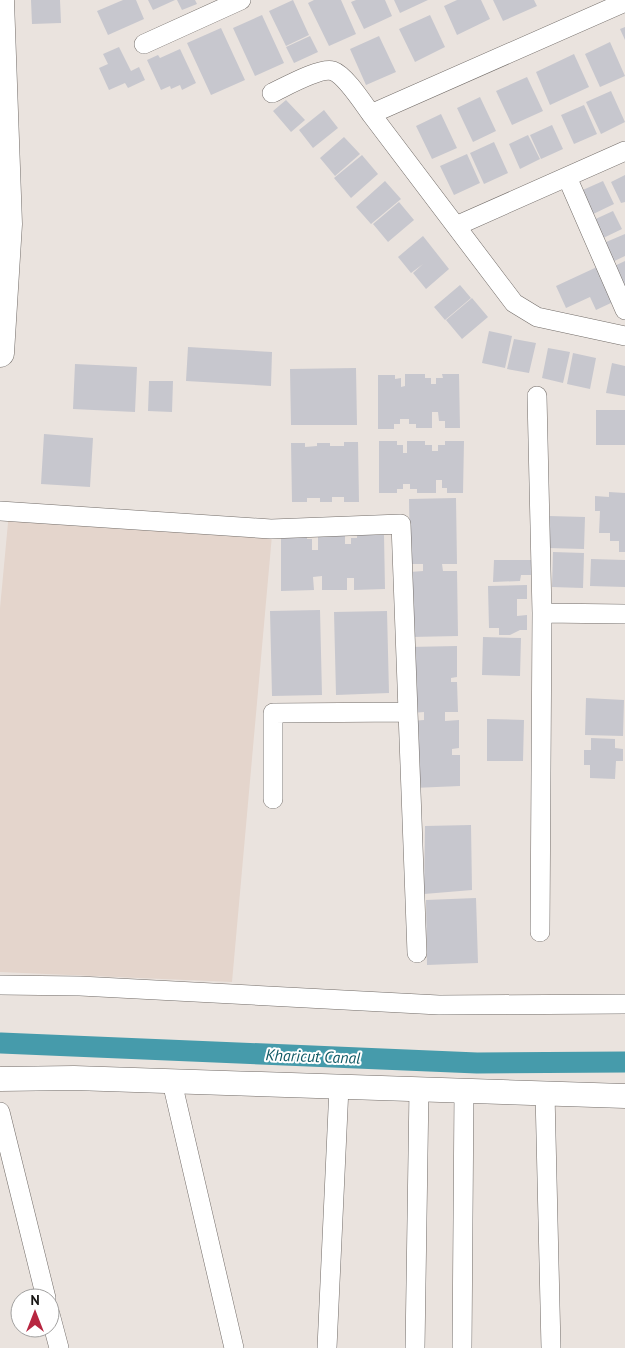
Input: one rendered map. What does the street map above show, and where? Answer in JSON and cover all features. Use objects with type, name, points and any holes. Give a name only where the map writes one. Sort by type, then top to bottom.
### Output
[{"type":"main road","points":[[0,1],[8,224],[0,353]]},
{"type":"street","points":[[144,44],[231,2]]},
{"type":"street","points":[[371,114],[625,2]]},
{"type":"street","points":[[272,93],[322,71],[333,71],[342,78],[371,114],[514,303],[537,317],[625,336]]},
{"type":"street","points":[[456,226],[625,151]]},
{"type":"street","points":[[567,177],[625,310]]},
{"type":"street","points":[[537,396],[542,614],[540,932]]},
{"type":"street","points":[[0,511],[271,529],[401,524],[417,953]]},
{"type":"street","points":[[542,614],[625,614]]},
{"type":"street","points":[[273,798],[273,713],[408,712]]},
{"type":"street","points":[[0,985],[80,986],[438,1005],[625,1004]]},
{"type":"street","points":[[0,1078],[74,1078],[625,1096]]},
{"type":"street","points":[[172,1082],[234,1348]]},
{"type":"street","points":[[327,1348],[339,1087]]},
{"type":"street","points":[[415,1348],[419,1089]]},
{"type":"street","points":[[462,1348],[464,1091]]},
{"type":"street","points":[[546,1093],[551,1348]]},
{"type":"street","points":[[0,1112],[44,1288]]},
{"type":"shaded area","points":[[9,512],[272,535],[232,982],[0,972],[0,608]]},
{"type":"building","points":[[31,0],[60,0],[61,23],[32,24]]},
{"type":"building","points":[[123,0],[136,0],[144,19],[108,35],[97,11]]},
{"type":"building","points":[[148,0],[175,0],[153,10]]},
{"type":"building","points":[[177,0],[195,0],[197,4],[182,10]]},
{"type":"building","points":[[293,0],[309,35],[286,46],[269,11]]},
{"type":"building","points":[[314,0],[341,0],[356,34],[329,46],[308,3]]},
{"type":"building","points":[[356,0],[385,0],[392,16],[364,29],[351,2]]},
{"type":"building","points":[[394,0],[428,0],[400,13]]},
{"type":"building","points":[[457,0],[481,0],[490,19],[457,35],[444,6]]},
{"type":"building","points":[[493,0],[534,0],[537,6],[503,21]]},
{"type":"building","points":[[262,15],[284,63],[255,76],[233,28]]},
{"type":"building","points":[[430,15],[445,47],[415,62],[399,29]]},
{"type":"building","points":[[625,27],[625,40],[620,29]]},
{"type":"building","points":[[221,28],[245,80],[211,95],[187,43]]},
{"type":"building","points":[[310,36],[318,52],[294,63],[286,47]]},
{"type":"building","points":[[379,36],[396,72],[366,85],[350,49]]},
{"type":"building","points":[[610,42],[625,76],[600,87],[585,54]]},
{"type":"building","points":[[119,47],[131,71],[139,67],[145,80],[128,88],[125,83],[109,90],[99,68],[108,64],[103,54]]},
{"type":"building","points":[[180,49],[196,83],[182,90],[180,85],[171,89],[170,86],[161,90],[147,60],[158,55],[160,58]]},
{"type":"building","points":[[574,54],[589,87],[550,105],[536,72]]},
{"type":"building","points":[[527,77],[543,111],[512,125],[496,91]]},
{"type":"building","points":[[611,91],[625,122],[601,134],[586,102]]},
{"type":"building","points":[[480,97],[496,131],[473,142],[457,108]]},
{"type":"building","points":[[286,100],[305,120],[291,132],[273,111]]},
{"type":"building","points":[[584,105],[597,134],[574,144],[561,115]]},
{"type":"building","points":[[324,110],[338,128],[313,148],[299,130]]},
{"type":"building","points":[[441,114],[457,148],[432,159],[416,126]]},
{"type":"building","points":[[552,125],[563,149],[541,159],[530,135]]},
{"type":"building","points":[[528,135],[540,159],[520,169],[509,144]]},
{"type":"building","points":[[344,137],[360,154],[335,176],[320,158]]},
{"type":"building","points":[[494,142],[508,173],[484,184],[470,153]]},
{"type":"building","points":[[467,154],[480,183],[454,195],[440,166]]},
{"type":"building","points":[[362,155],[378,174],[351,198],[334,178]]},
{"type":"building","points":[[625,175],[625,202],[621,203],[611,182]]},
{"type":"building","points":[[385,181],[401,199],[371,224],[356,207]]},
{"type":"building","points":[[603,181],[614,204],[587,217],[576,193]]},
{"type":"building","points":[[399,202],[414,220],[388,242],[373,224]]},
{"type":"building","points":[[613,211],[622,229],[597,241],[589,222]]},
{"type":"building","points":[[625,234],[625,256],[608,264],[599,245]]},
{"type":"building","points":[[423,236],[449,269],[426,289],[413,273],[423,264],[411,273],[398,257]]},
{"type":"building","points":[[625,261],[625,287],[610,268]]},
{"type":"building","points":[[597,267],[613,302],[596,310],[590,297],[566,308],[556,286]]},
{"type":"building","points":[[460,285],[471,298],[445,320],[434,307]]},
{"type":"building","points":[[472,298],[488,317],[462,339],[446,320]]},
{"type":"building","points":[[489,331],[512,336],[505,368],[482,363]]},
{"type":"building","points":[[514,339],[536,343],[529,373],[507,369]]},
{"type":"building","points":[[188,347],[272,352],[271,386],[186,381]]},
{"type":"building","points":[[548,348],[570,352],[563,383],[542,378]]},
{"type":"building","points":[[573,353],[596,358],[590,389],[567,384]]},
{"type":"building","points":[[612,363],[625,366],[625,396],[606,393]]},
{"type":"building","points":[[75,364],[137,367],[135,412],[73,409]]},
{"type":"building","points":[[356,368],[357,425],[291,425],[290,369]]},
{"type":"building","points":[[405,374],[425,374],[425,378],[431,378],[431,384],[436,384],[436,378],[443,378],[442,374],[459,374],[460,428],[445,428],[445,421],[439,421],[438,412],[432,412],[432,428],[416,428],[416,424],[409,424],[409,419],[400,419],[400,424],[394,424],[394,429],[378,429],[378,375],[395,375],[395,379],[401,378],[401,387],[405,386]]},
{"type":"building","points":[[149,381],[173,381],[172,412],[148,411]]},
{"type":"building","points":[[596,410],[625,410],[625,445],[596,445]]},
{"type":"building","points":[[44,434],[93,438],[90,487],[41,484]]},
{"type":"building","points":[[379,441],[397,441],[397,445],[403,445],[403,453],[407,453],[407,441],[425,441],[425,445],[432,445],[432,451],[438,451],[438,445],[445,445],[445,441],[464,441],[463,493],[447,493],[447,488],[442,488],[442,480],[436,480],[436,493],[417,493],[417,489],[410,489],[410,484],[403,484],[403,489],[397,489],[397,493],[379,493]]},
{"type":"building","points":[[344,442],[358,442],[359,502],[344,502],[344,497],[332,497],[332,502],[320,502],[320,498],[307,498],[307,502],[292,502],[291,443],[305,443],[305,447],[317,446],[317,443],[330,443],[330,446],[344,446]]},
{"type":"building","points":[[609,492],[625,493],[625,552],[619,552],[619,541],[610,541],[610,533],[599,533],[600,511],[595,511],[595,496],[609,497]]},
{"type":"building","points":[[456,498],[457,564],[442,564],[443,571],[457,571],[458,636],[411,637],[410,572],[423,571],[423,564],[410,564],[409,499]]},
{"type":"building","points":[[549,516],[585,517],[584,549],[548,548]]},
{"type":"building","points":[[357,535],[384,535],[385,589],[354,590],[354,578],[347,578],[347,590],[322,590],[322,576],[313,577],[314,590],[281,591],[281,537],[307,536],[307,539],[312,539],[312,550],[318,550],[318,536],[345,536],[345,544],[351,544],[351,538],[357,538]]},
{"type":"building","points":[[553,552],[584,553],[583,588],[552,587]]},
{"type":"building","points":[[591,559],[625,560],[625,587],[590,586]]},
{"type":"building","points":[[494,560],[531,560],[531,575],[521,575],[520,581],[493,582]]},
{"type":"building","points":[[527,585],[527,599],[517,599],[517,616],[527,615],[527,630],[520,630],[510,635],[499,635],[499,628],[489,628],[488,586]]},
{"type":"building","points":[[320,610],[322,695],[272,696],[270,611]]},
{"type":"building","points":[[387,611],[389,693],[336,695],[334,612]]},
{"type":"building","points":[[483,637],[521,638],[520,676],[482,675]]},
{"type":"building","points":[[457,646],[457,677],[451,678],[451,682],[457,682],[458,712],[445,712],[445,721],[459,720],[459,748],[452,749],[452,755],[460,755],[460,786],[413,788],[411,721],[424,720],[424,712],[411,713],[409,647]]},
{"type":"building","points":[[586,698],[624,700],[623,736],[585,735]]},
{"type":"building","points":[[487,719],[524,720],[523,761],[487,761]]},
{"type":"building","points":[[591,738],[615,739],[615,748],[623,749],[623,761],[616,761],[615,779],[590,778],[590,765],[584,765],[584,750],[591,750]]},
{"type":"building","points":[[471,825],[472,890],[424,894],[425,826]]},
{"type":"building","points":[[476,898],[478,963],[427,965],[426,900]]},
{"type":"waterway","name":"Kharicut Canal","points":[[1,1043],[477,1063],[625,1062]]}]
